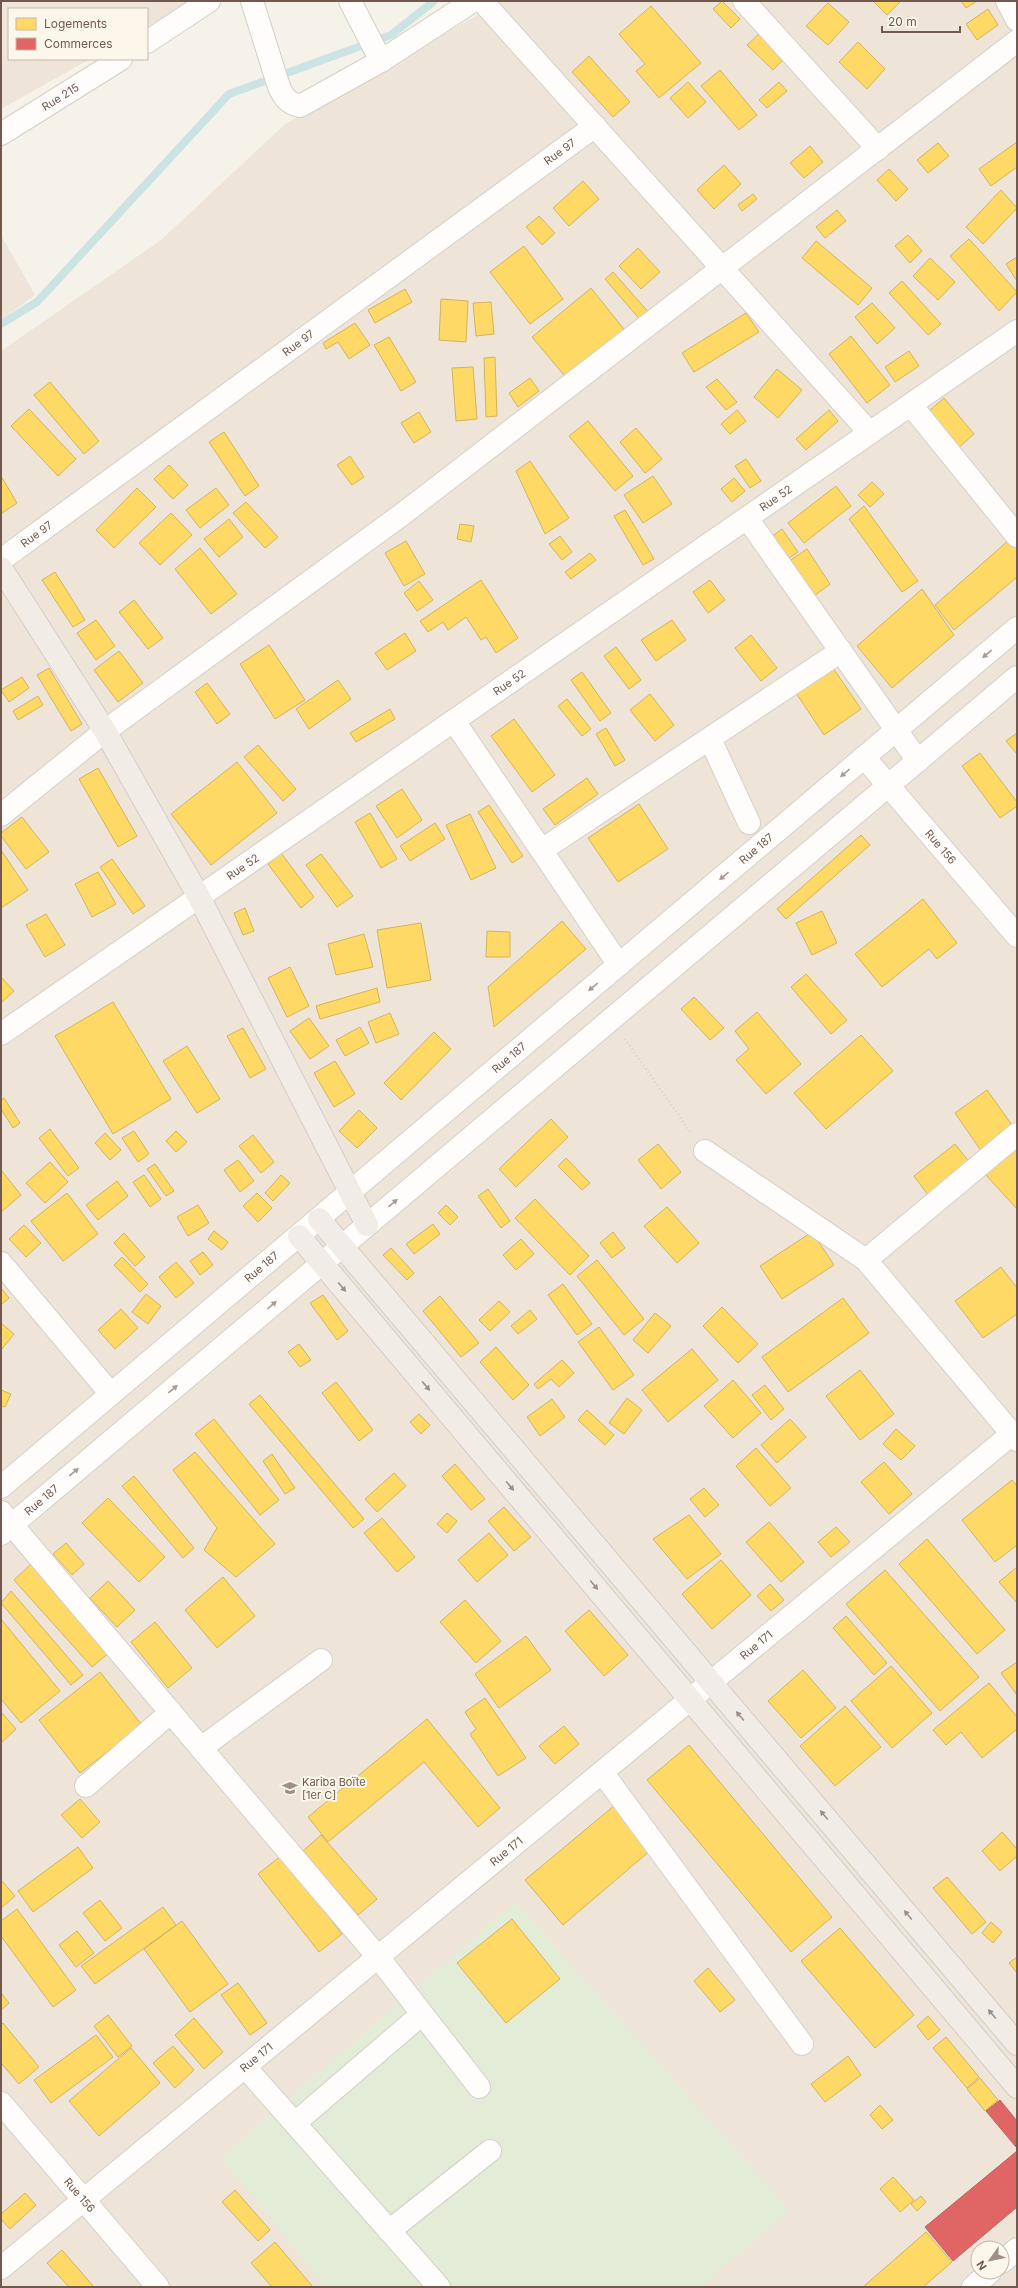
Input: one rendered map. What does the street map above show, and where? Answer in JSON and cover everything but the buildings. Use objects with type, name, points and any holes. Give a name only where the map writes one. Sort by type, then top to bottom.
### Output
[{"type":"main road","points":[[1,568],[105,730],[199,897],[367,1225]]},
{"type":"main road","points":[[319,1219],[1017,2044]]},
{"type":"main road","points":[[299,1236],[1017,2087]]},
{"type":"street","points":[[148,41],[209,1]]},
{"type":"street","points":[[252,1],[285,98],[292,104],[300,106],[379,56],[473,1]]},
{"type":"street","points":[[350,1],[379,56]]},
{"type":"street","points":[[482,1],[870,433]]},
{"type":"street","points":[[744,1],[878,149]]},
{"type":"street","points":[[1007,1],[1017,20]]},
{"type":"street","points":[[1,815],[105,730],[404,513],[1017,41]]},
{"type":"street","name":"Rue 215","points":[[1,134],[119,60]]},
{"type":"street","name":"Rue 97","points":[[1,560],[595,126]]},
{"type":"street","name":"Rue 52","points":[[1,1034],[1017,331]]},
{"type":"street","points":[[911,405],[1017,536]]},
{"type":"street","points":[[746,518],[918,760]]},
{"type":"street","name":"Rue 187","points":[[1,1487],[1017,628]]},
{"type":"street","points":[[542,850],[841,652]]},
{"type":"street","name":"Rue 187","points":[[5,1523],[322,1263],[1017,677]]},
{"type":"street","points":[[454,721],[619,965]]},
{"type":"street","points":[[710,738],[749,823]]},
{"type":"street","name":"Rue 156","points":[[864,757],[1017,936]]},
{"type":"street","points":[[866,1260],[1017,1134]]},
{"type":"street","points":[[705,1151],[866,1260],[1014,1437]]},
{"type":"street","points":[[1,1263],[111,1394]]},
{"type":"street","name":"Rue 171","points":[[1,2268],[690,1699],[1014,1437]]},
{"type":"street","points":[[5,1523],[171,1712],[378,1957],[479,2087]]},
{"type":"street","points":[[201,1748],[321,1660]]},
{"type":"street","points":[[86,1786],[171,1712]]},
{"type":"street","points":[[602,1772],[802,2044]]},
{"type":"street","points":[[295,2123],[422,2014]]},
{"type":"street","points":[[245,2067],[439,2287]]},
{"type":"street","name":"Rue 156","points":[[1,2103],[158,2287]]},
{"type":"street","points":[[389,2231],[490,2151]]},
{"type":"street","points":[[973,2287],[981,2280]]},
{"type":"path","points":[[611,1019],[705,1151]]},
{"type":"shaded area","points":[[1,1],[192,1],[148,25],[148,8],[8,8],[8,60],[88,60],[1,109]]},
{"type":"shaded area","points":[[502,1],[1017,1],[1017,2287],[1,2287],[1,351],[161,240],[285,124]]},
{"type":"shaded area","points":[[1,235],[35,295],[1,320]]},
{"type":"green space","points":[[515,1902],[790,2210],[701,2287],[326,2287],[221,2157]]},
{"type":"waterway","points":[[1,324],[37,302],[229,94],[391,35],[434,1]]},
{"type":"place","name":"Kariba Boïte [1er C]","points":[[290,1788]]}]
